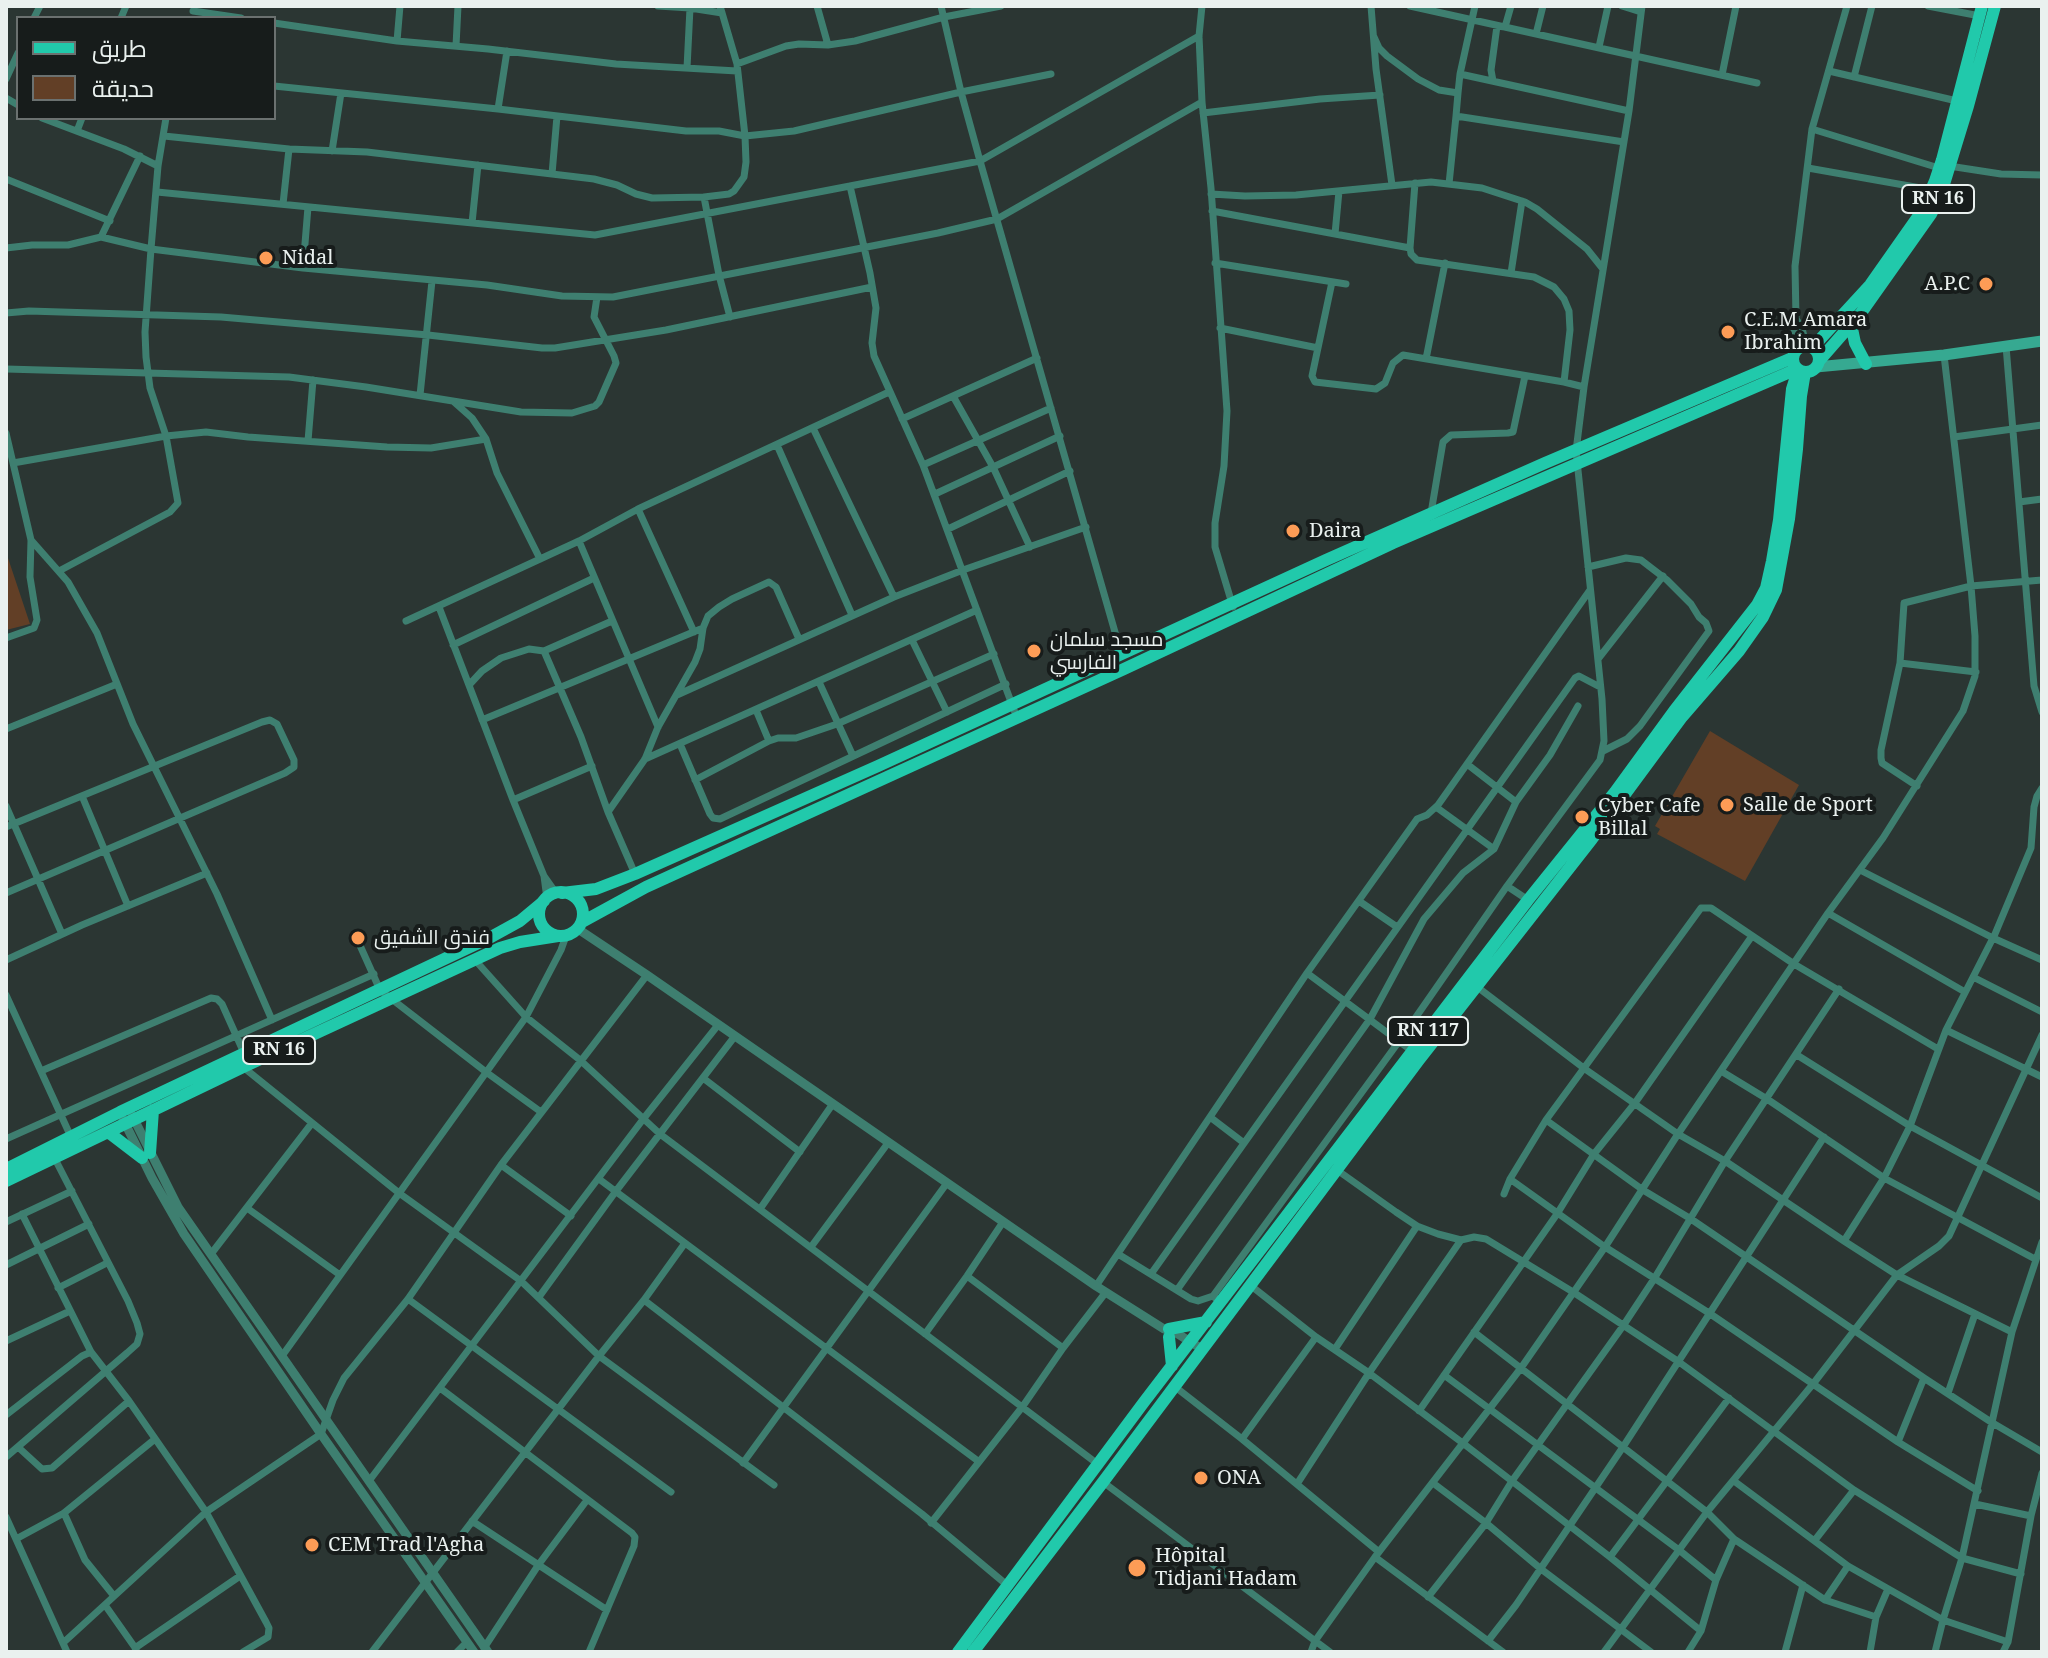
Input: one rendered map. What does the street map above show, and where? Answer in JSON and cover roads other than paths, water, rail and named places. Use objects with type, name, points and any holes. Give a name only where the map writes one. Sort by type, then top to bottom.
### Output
[{"type":"main road","name":"RN 16","points":[[1805,360],[1870,285],[1922,211],[1944,167],[1968,106],[1995,6]]},
{"type":"main road","name":"RN 16","points":[[385,994],[510,945],[571,931],[646,887],[1577,457],[1805,360],[1861,313],[1931,214],[1941,194],[1957,101],[1981,11]]},
{"type":"main road","points":[[1851,324],[1855,343],[1866,364]]},
{"type":"main road","points":[[1805,360],[1866,364],[2042,341]]},
{"type":"main road","name":"RN 117","points":[[973,1652],[1174,1386],[1197,1345],[1250,1285],[1682,717],[1757,627],[1776,590],[1786,496],[1792,389],[1805,360]]},
{"type":"main road","name":"RN 16","points":[[6,1169],[71,1137],[127,1116],[385,994],[520,921],[552,897],[596,889],[635,874],[1545,463],[1577,457]]},
{"type":"main road","name":"RN 117","points":[[1197,1345],[1217,1300],[1615,792],[1757,605],[1766,588],[1786,496]]},
{"type":"main road","points":[[571,895],[582,907],[571,931],[551,934],[541,923],[540,915],[552,897],[571,895]]},
{"type":"main road","name":"RN 16","points":[[6,1181],[108,1132],[127,1116],[153,1110],[243,1060]]},
{"type":"main road","points":[[108,1132],[146,1155],[154,1124],[153,1110]]},
{"type":"main road","points":[[1172,1366],[1167,1332],[1206,1322]]},
{"type":"main road","name":"RN 117","points":[[958,1652],[1172,1366],[1188,1357]]},
{"type":"street","points":[[397,41],[400,6]]},
{"type":"street","points":[[456,46],[458,6]]},
{"type":"street","points":[[164,136],[289,149],[367,152],[594,179],[652,198],[729,194],[744,177],[745,136],[737,68],[721,9],[658,6]]},
{"type":"street","points":[[817,6],[828,45]]},
{"type":"street","points":[[941,6],[980,161],[1121,653]]},
{"type":"street","points":[[276,23],[397,41],[616,64],[737,68],[786,46],[828,45],[1001,6]]},
{"type":"street","points":[[1202,6],[1199,36],[1202,102],[1226,382],[1227,437],[1215,523],[1215,547],[1236,617]]},
{"type":"street","points":[[1371,6],[1392,185]]},
{"type":"street","points":[[1410,6],[1757,83]]},
{"type":"street","points":[[1449,184],[1460,74],[1475,6]]},
{"type":"street","points":[[1505,27],[1511,6]]},
{"type":"street","points":[[1536,34],[1543,6]]},
{"type":"street","points":[[1599,47],[1608,6]]},
{"type":"street","points":[[1118,1254],[1198,1301],[1217,1300],[1507,886],[1600,760],[1603,751],[1602,699],[1577,457],[1584,387],[1629,111],[1642,9],[1622,6]]},
{"type":"street","points":[[1722,75],[1736,6]]},
{"type":"street","points":[[1805,360],[1802,328],[1796,319],[1795,266],[1812,129],[1847,6]]},
{"type":"street","points":[[1854,77],[1872,6]]},
{"type":"street","points":[[1928,6],[1981,11]]},
{"type":"street","points":[[687,68],[690,8]]},
{"type":"street","points":[[193,12],[225,16]]},
{"type":"street","points":[[1493,81],[1491,70],[1497,26],[1505,27]]},
{"type":"street","points":[[157,192],[595,235],[980,161],[1199,36]]},
{"type":"street","points":[[1374,37],[1387,56],[1418,79],[1439,90],[1458,93]]},
{"type":"street","points":[[498,109],[507,51]]},
{"type":"street","points":[[6,79],[16,57]]},
{"type":"street","points":[[1829,71],[1957,101]]},
{"type":"street","points":[[276,86],[745,136],[794,131],[1051,74]]},
{"type":"street","points":[[1460,74],[1629,111]]},
{"type":"street","points":[[332,151],[341,93]]},
{"type":"street","points":[[1203,113],[1380,95]]},
{"type":"street","points":[[6,248],[68,245],[101,237],[151,249],[303,268],[487,285],[562,296],[613,297],[997,219],[1202,102]]},
{"type":"street","points":[[552,174],[557,116]]},
{"type":"street","points":[[1456,116],[1624,142]]},
{"type":"street","points":[[47,120],[158,166]]},
{"type":"street","points":[[77,131],[81,120]]},
{"type":"street","points":[[59,571],[177,506],[178,496],[166,436],[150,388],[145,332],[158,166],[166,120]]},
{"type":"street","points":[[1812,129],[1944,167],[2042,175]]},
{"type":"street","points":[[283,204],[289,149]]},
{"type":"street","points":[[101,237],[140,156]]},
{"type":"street","points":[[472,223],[478,165]]},
{"type":"street","points":[[1808,168],[1932,190]]},
{"type":"street","points":[[6,179],[110,221]]},
{"type":"street","points":[[1211,194],[1245,196],[1339,191],[1431,182],[1482,188],[1537,209],[1587,249],[1603,269]]},
{"type":"street","points":[[1415,183],[1410,248],[1417,260],[1544,280],[1564,299],[1569,311],[1570,330],[1564,382]]},
{"type":"street","points":[[850,186],[876,308],[872,343],[874,356],[935,494],[1017,718]]},
{"type":"street","points":[[1335,234],[1339,191]]},
{"type":"street","points":[[704,197],[730,317]]},
{"type":"street","points":[[1511,273],[1522,201]]},
{"type":"street","points":[[303,268],[308,207]]},
{"type":"street","points":[[1212,211],[1410,248]]},
{"type":"street","points":[[1215,263],[1346,284]]},
{"type":"street","points":[[1426,359],[1445,263]]},
{"type":"street","points":[[420,395],[432,281]]},
{"type":"street","points":[[1332,282],[1313,381],[1376,389],[1385,383],[1393,363],[1403,355],[1584,387]]},
{"type":"street","points":[[6,313],[29,311],[221,317],[542,348],[607,340],[872,287]]},
{"type":"street","points":[[6,369],[224,374],[313,380],[521,412],[572,413],[599,402],[616,363],[594,317],[597,297]]},
{"type":"street","points":[[1220,328],[1318,348]]},
{"type":"street","points":[[2006,346],[2034,686],[2042,712]]},
{"type":"street","points":[[1311,1652],[1315,1641],[1377,1554],[1521,1368],[1605,1247],[1678,1134],[1917,786],[1963,711],[1976,672],[1975,636],[1944,355]]},
{"type":"street","points":[[902,419],[1037,358]]},
{"type":"street","points":[[1431,515],[1443,442],[1451,435],[1513,432],[1525,376]]},
{"type":"street","points":[[308,441],[313,380]]},
{"type":"street","points":[[406,621],[889,392]]},
{"type":"street","points":[[953,396],[993,467],[1030,547]]},
{"type":"street","points":[[451,400],[472,418],[486,439],[497,473],[540,559]]},
{"type":"street","points":[[923,465],[1051,408]]},
{"type":"street","points":[[1954,437],[2042,425]]},
{"type":"street","points":[[813,428],[894,597]]},
{"type":"street","points":[[13,463],[206,432],[387,447],[431,448],[486,439]]},
{"type":"street","points":[[6,433],[31,540],[30,577],[37,623],[31,630],[6,638]]},
{"type":"street","points":[[935,494],[1060,436]]},
{"type":"street","points":[[777,445],[852,615]]},
{"type":"street","points":[[948,529],[1070,471]]},
{"type":"street","points":[[2019,502],[2042,499]]},
{"type":"street","points":[[638,509],[694,632]]},
{"type":"street","points":[[677,695],[894,597],[1086,527]]},
{"type":"street","points":[[31,540],[59,571],[97,633],[133,724],[207,873],[272,1020]]},
{"type":"street","points":[[579,541],[658,727]]},
{"type":"street","points":[[1588,567],[1626,558],[1641,560],[1663,576],[1691,604],[1709,628],[1708,634],[1640,726],[1627,739],[1603,751]]},
{"type":"street","points":[[1598,659],[1663,576]]},
{"type":"street","points":[[453,645],[594,578]]},
{"type":"street","points":[[1917,786],[1882,763],[1881,758],[1900,663],[1904,603],[1971,586],[2042,580]]},
{"type":"street","points":[[608,812],[645,759],[658,727],[695,662],[708,616],[719,607],[769,582],[776,587],[799,639]]},
{"type":"street","points":[[931,1523],[1023,1406],[1063,1348],[1101,1289],[1118,1254],[1307,973],[1417,819],[1436,807],[1590,590]]},
{"type":"street","points":[[439,607],[552,897]]},
{"type":"street","points":[[645,759],[977,610]]},
{"type":"street","points":[[469,685],[501,658],[529,649],[544,651],[612,621]]},
{"type":"street","points":[[482,720],[703,628]]},
{"type":"street","points":[[912,640],[947,712]]},
{"type":"street","points":[[544,651],[635,874]]},
{"type":"street","points":[[695,780],[769,741],[796,738],[837,724],[994,654]]},
{"type":"street","points":[[1900,663],[1976,672]]},
{"type":"street","points":[[1151,1274],[1575,678],[1579,676],[1600,687]]},
{"type":"street","points":[[819,682],[853,756]]},
{"type":"street","points":[[6,729],[117,684]]},
{"type":"street","points":[[680,744],[710,814],[717,818],[1006,684]]},
{"type":"street","points":[[1177,1290],[1370,1019],[1424,919],[1463,873],[1494,849],[1516,802],[1550,755],[1578,706]]},
{"type":"street","points":[[756,710],[769,741]]},
{"type":"street","points":[[6,893],[285,773],[294,767],[294,760],[274,721],[262,722],[10,826]]},
{"type":"street","points":[[1467,764],[1516,802]]},
{"type":"street","points":[[513,800],[592,766]]},
{"type":"street","points":[[786,788],[794,803]]},
{"type":"street","points":[[1844,1241],[1884,1178],[1910,1126],[1946,1030],[1993,938],[2031,848],[2034,807],[2042,788]]},
{"type":"street","points":[[82,796],[128,906]]},
{"type":"street","points":[[6,806],[10,826],[62,934]]},
{"type":"street","points":[[1436,807],[1494,849]]},
{"type":"street","points":[[1860,870],[2042,960]]},
{"type":"street","points":[[6,960],[207,873]]},
{"type":"street","points":[[1507,886],[1528,900]]},
{"type":"street","points":[[1359,901],[1397,927]]},
{"type":"street","points":[[1504,1194],[1546,1120],[1701,908],[1711,908],[1794,964],[1938,1049]]},
{"type":"street","points":[[1828,913],[1965,992]]},
{"type":"street","points":[[282,1356],[526,1017],[571,931],[647,975],[1101,1289],[1167,1332],[1197,1345]]},
{"type":"street","points":[[1419,1411],[1557,1214],[1594,1154],[1635,1103],[1752,936]]},
{"type":"street","points":[[358,941],[385,994],[541,1112]]},
{"type":"street","points":[[475,960],[526,1017],[580,1060],[660,1134],[1099,1465]]},
{"type":"street","points":[[1307,973],[1412,1051]]},
{"type":"street","points":[[6,1139],[374,974]]},
{"type":"street","points":[[63,1643],[206,1512],[321,1434],[344,1378],[408,1299],[501,1165],[647,975]]},
{"type":"street","points":[[1973,977],[2042,1012]]},
{"type":"street","points":[[1476,986],[1585,1069],[1678,1134],[1725,1161],[1897,1275],[2012,1332]]},
{"type":"street","points":[[1428,1597],[1486,1523],[1512,1481],[1623,1326],[1725,1161],[1839,989]]},
{"type":"street","points":[[6,995],[71,1137]]},
{"type":"street","points":[[41,1071],[211,998],[220,1001],[237,1036],[243,1060],[312,1123],[399,1193],[521,1281],[599,1356],[774,1485]]},
{"type":"street","points":[[369,1481],[718,1025]]},
{"type":"street","points":[[1946,1030],[2042,1077]]},
{"type":"street","points":[[1604,1652],[1707,1512],[1813,1384],[1897,1275],[1949,1236],[2042,1035]]},
{"type":"street","points":[[539,1297],[735,1036]]},
{"type":"street","points":[[1797,1055],[1910,1126],[2042,1198]]},
{"type":"street","points":[[1721,1071],[1884,1178],[2035,1259]]},
{"type":"street","points":[[703,1078],[800,1152]]},
{"type":"street","points":[[760,1209],[832,1105]]},
{"type":"street","points":[[127,1116],[167,1207],[184,1234],[474,1652]]},
{"type":"street","points":[[1210,1117],[1244,1143]]},
{"type":"street","points":[[1546,1120],[1643,1190],[1691,1219],[1991,1422],[2042,1452]]},
{"type":"street","points":[[211,1254],[312,1123]]},
{"type":"street","points":[[1488,1641],[1623,1447],[1824,1137]]},
{"type":"street","points":[[811,1247],[888,1143]]},
{"type":"street","points":[[146,1155],[178,1207],[486,1650],[539,1564],[587,1500]]},
{"type":"street","points":[[6,1457],[137,1344],[140,1334],[128,1301],[54,1157]]},
{"type":"street","points":[[501,1165],[571,1216]]},
{"type":"street","points":[[1337,1170],[1417,1226],[1461,1240],[1474,1237],[1486,1239],[1679,1362],[1854,1490],[1962,1558],[2021,1574]]},
{"type":"street","points":[[599,1179],[978,1461]]},
{"type":"street","points":[[1510,1179],[1605,1247],[1709,1313],[1898,1442],[1978,1491]]},
{"type":"street","points":[[743,1463],[947,1183]]},
{"type":"street","points":[[6,1222],[72,1191]]},
{"type":"street","points":[[247,1208],[340,1275]]},
{"type":"street","points":[[22,1214],[91,1352],[206,1512],[269,1628],[268,1637],[243,1652]]},
{"type":"street","points":[[925,1334],[1003,1222]]},
{"type":"street","points":[[6,1265],[89,1224]]},
{"type":"street","points":[[1335,1349],[1417,1226]]},
{"type":"street","points":[[1297,1484],[1461,1240]]},
{"type":"street","points":[[1935,1652],[1975,1504],[2012,1332],[2042,1242]]},
{"type":"street","points":[[372,1652],[685,1243]]},
{"type":"street","points":[[58,1288],[107,1263]]},
{"type":"street","points":[[967,1276],[1063,1348]]},
{"type":"street","points":[[1250,1285],[1464,1444],[1701,1631]]},
{"type":"street","points":[[408,1299],[671,1492]]},
{"type":"street","points":[[644,1300],[784,1406],[1007,1585]]},
{"type":"street","points":[[6,1341],[70,1311]]},
{"type":"street","points":[[1948,1393],[1975,1314]]},
{"type":"street","points":[[1167,1332],[1188,1357]]},
{"type":"street","points":[[1474,1332],[1667,1480],[1707,1512],[1734,1539],[1825,1600],[1876,1617]]},
{"type":"street","points":[[1242,1439],[1316,1337]]},
{"type":"street","points":[[6,1415],[91,1352]]},
{"type":"street","points":[[1444,1375],[1716,1580]]},
{"type":"street","points":[[1898,1442],[1924,1378]]},
{"type":"street","points":[[1174,1386],[1297,1484],[1428,1597],[1501,1652]]},
{"type":"street","points":[[440,1388],[635,1537],[634,1546],[589,1652]]},
{"type":"street","points":[[1610,1557],[1729,1398]]},
{"type":"street","points":[[18,1447],[42,1469],[52,1468],[129,1401]]},
{"type":"street","points":[[16,1539],[64,1513],[155,1439]]},
{"type":"street","points":[[2003,1652],[2008,1642],[2042,1473]]},
{"type":"street","points":[[1734,1481],[1848,1566],[1943,1620],[2008,1642]]},
{"type":"street","points":[[1103,1482],[1330,1652]]},
{"type":"street","points":[[1433,1483],[1651,1652]]},
{"type":"street","points":[[1815,1540],[1854,1490]]},
{"type":"street","points":[[1975,1504],[2031,1516]]},
{"type":"street","points":[[64,1513],[85,1560],[114,1596]]},
{"type":"street","points":[[6,1517],[67,1652]]},
{"type":"street","points":[[472,1521],[607,1610]]},
{"type":"street","points":[[1688,1652],[1701,1631],[1716,1580],[1734,1539]]},
{"type":"street","points":[[1825,1600],[1848,1566]]},
{"type":"street","points":[[105,1605],[137,1650],[240,1576]]},
{"type":"street","points":[[1785,1652],[1803,1585]]},
{"type":"street","points":[[1870,1652],[1876,1617],[1888,1589]]},
{"type":"street","points":[[457,1652],[467,1642]]},
{"type":"place","name":"Nidal","points":[[266,258]]},
{"type":"place","name":"A.P.C","points":[[1986,284]]},
{"type":"place","name":"C.E.M Amara Ibrahim","points":[[1728,332]]},
{"type":"place","name":"Daira","points":[[1293,531]]},
{"type":"place","name":"مسجد سلمان الفارسي","points":[[1034,651]]},
{"type":"place","name":"Salle de Sport","points":[[1727,805]]},
{"type":"place","name":"Cyber Cafe Billal","points":[[1582,817]]},
{"type":"place","name":"فندق الشفيق","points":[[358,938]]},
{"type":"place","name":"ONA","points":[[1201,1478]]},
{"type":"place","name":"CEM Trad l'Agha","points":[[312,1545]]},
{"type":"place","name":"Hôpital Tidjani Hadam","points":[[1137,1568]]}]
